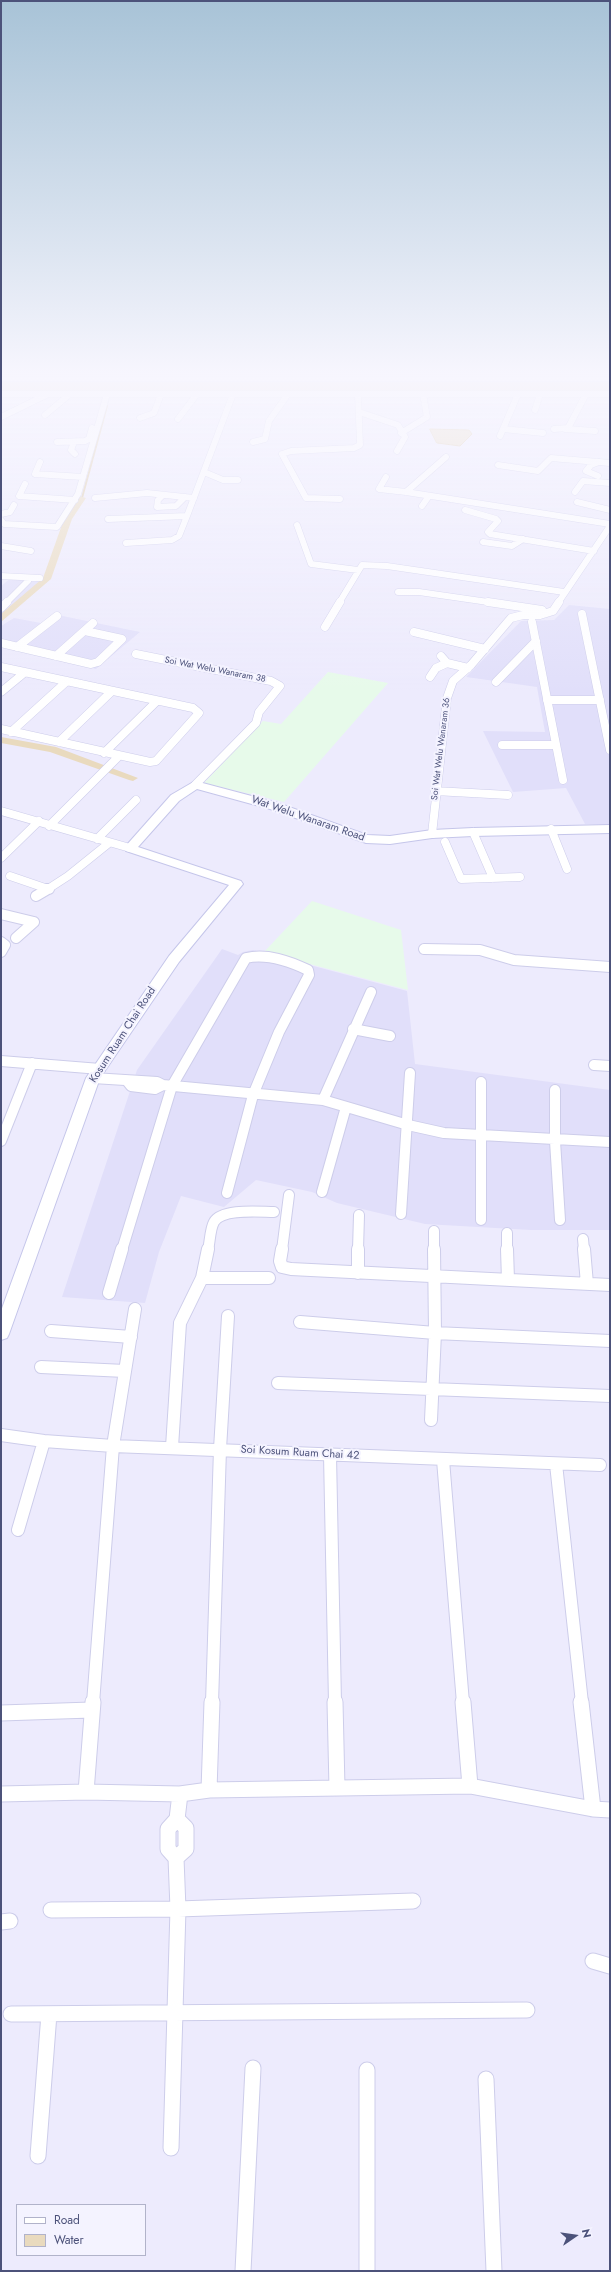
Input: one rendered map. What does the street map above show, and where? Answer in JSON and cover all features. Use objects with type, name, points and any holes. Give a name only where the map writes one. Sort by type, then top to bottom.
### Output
[{"type":"street","points":[[1,521],[4,524],[57,527],[74,500],[81,481]]},
{"type":"street","points":[[126,543],[172,540],[179,536],[201,481]]},
{"type":"street","points":[[297,481],[306,498],[340,500]]},
{"type":"street","points":[[384,481],[379,489],[383,491],[406,492],[610,525],[594,551],[564,592],[553,611],[419,592],[398,592]]},
{"type":"street","points":[[406,492],[419,481]]},
{"type":"street","points":[[583,481],[610,484]]},
{"type":"street","points":[[574,492],[578,484],[583,481]]},
{"type":"street","points":[[25,484],[19,496],[74,500]]},
{"type":"street","points":[[95,498],[146,493],[194,498]]},
{"type":"street","points":[[163,495],[158,500],[156,507],[176,506],[185,497]]},
{"type":"street","points":[[422,506],[429,496]]},
{"type":"street","points":[[577,502],[610,510]]},
{"type":"street","points":[[1,514],[10,512],[14,505]]},
{"type":"street","points":[[465,510],[496,519],[498,521],[488,532],[490,534],[594,551]]},
{"type":"street","points":[[108,519],[187,516]]},
{"type":"street","points":[[297,525],[311,564],[358,570]]},
{"type":"street","points":[[483,542],[512,546],[523,539]]},
{"type":"street","points":[[1,546],[31,551]]},
{"type":"street","points":[[324,627],[362,565],[387,566],[564,592]]},
{"type":"street","points":[[1,576],[40,578]]},
{"type":"street","points":[[1,608],[28,581]]},
{"type":"street","name":"Soi Wat Welu Wanaram 36","points":[[432,834],[448,690],[453,681],[468,668],[511,618],[523,615],[540,615],[553,611]]},
{"type":"street","points":[[582,614],[610,750]]},
{"type":"street","points":[[17,647],[57,616]]},
{"type":"street","points":[[532,622],[563,780]]},
{"type":"street","points":[[56,656],[93,623]]},
{"type":"street","points":[[1,643],[87,664],[93,664],[98,662],[122,640],[85,631]]},
{"type":"street","points":[[414,632],[485,649]]},
{"type":"street","points":[[496,682],[536,641]]},
{"type":"street","name":"Soi Wat Welu Wanaram 38","points":[[136,654],[271,681],[280,686],[259,712],[256,723],[195,785]]},
{"type":"street","points":[[440,656],[447,663],[468,668]]},
{"type":"street","points":[[430,677],[436,668],[447,663]]},
{"type":"street","points":[[1,667],[112,692],[193,708],[199,713],[156,761],[142,762],[1,729]]},
{"type":"street","points":[[1,692],[24,673]]},
{"type":"street","points":[[11,732],[66,682]]},
{"type":"street","points":[[59,742],[112,692]]},
{"type":"street","points":[[547,700],[600,700]]},
{"type":"street","points":[[104,752],[157,701]]},
{"type":"street","points":[[502,745],[556,745]]},
{"type":"street","points":[[49,826],[119,756]]},
{"type":"street","points":[[1,811],[130,848],[175,798],[195,785]]},
{"type":"street","name":"Wat Welu Wanaram Road","points":[[195,785],[267,804],[366,839],[390,840],[432,834],[473,832],[552,829],[610,829]]},
{"type":"street","points":[[436,791],[508,795]]},
{"type":"street","points":[[97,839],[136,800]]},
{"type":"street","points":[[1,858],[39,821]]},
{"type":"street","points":[[552,829],[567,870]]},
{"type":"street","points":[[473,832],[493,878]]},
{"type":"street","points":[[445,842],[461,880],[520,876]]},
{"type":"street","points":[[36,896],[73,872],[109,843]]},
{"type":"street","name":"Kosum Ruam Chai Road","points":[[1,1334],[96,1073],[174,960],[236,884],[130,848]]},
{"type":"street","points":[[10,876],[48,889]]},
{"type":"street","points":[[1,914],[34,922],[16,938]]},
{"type":"street","points":[[1,942],[5,945],[1,952]]},
{"type":"street","points":[[424,949],[480,950],[514,960],[610,967]]},
{"type":"street","points":[[109,1293],[168,1086],[246,958],[260,955],[301,966],[308,970],[309,975],[279,1032],[253,1095],[227,1193]]},
{"type":"street","points":[[323,1100],[353,1029],[371,992]]},
{"type":"street","points":[[353,1029],[390,1036]]},
{"type":"street","points":[[1,1061],[32,1063],[96,1073],[128,1081],[131,1086],[155,1088],[168,1086],[253,1095],[323,1100],[408,1125],[444,1133],[555,1141],[610,1142]]},
{"type":"street","points":[[1,1141],[32,1063]]},
{"type":"street","points":[[594,1065],[610,1066]]},
{"type":"street","points":[[401,1214],[408,1125],[410,1073]]},
{"type":"street","points":[[480,1082],[482,1220]]},
{"type":"street","points":[[555,1090],[555,1141],[560,1220]]},
{"type":"street","points":[[322,1192],[346,1107]]},
{"type":"street","points":[[289,1194],[280,1262],[282,1267],[291,1270],[434,1278],[610,1285]]},
{"type":"street","points":[[172,1447],[180,1323],[202,1278],[214,1222],[220,1216],[274,1212]]},
{"type":"street","points":[[358,1273],[359,1215]]},
{"type":"street","points":[[431,1420],[435,1333],[434,1231]]},
{"type":"street","points":[[507,1233],[508,1280]]},
{"type":"street","points":[[583,1239],[587,1284]]},
{"type":"street","points":[[202,1278],[269,1278]]},
{"type":"street","points":[[86,1792],[91,1710],[113,1446],[135,1309]]},
{"type":"street","points":[[209,1790],[220,1449],[228,1316]]},
{"type":"street","points":[[300,1322],[435,1333],[610,1341]]},
{"type":"street","points":[[51,1331],[131,1337]]},
{"type":"street","points":[[41,1367],[125,1371]]},
{"type":"street","points":[[278,1383],[610,1396]]},
{"type":"street","name":"Soi Kosum Ruam Chai 42","points":[[1,1435],[44,1441],[113,1446],[172,1447],[443,1460],[600,1465]]},
{"type":"street","points":[[18,1530],[44,1441]]},
{"type":"street","points":[[330,1455],[337,1788]]},
{"type":"street","points":[[443,1460],[470,1786]]},
{"type":"street","points":[[556,1464],[593,1809]]},
{"type":"street","points":[[1,1713],[91,1710]]},
{"type":"street","points":[[1,1794],[86,1792],[180,1794],[209,1790],[470,1786],[593,1809],[610,1810]]},
{"type":"street","points":[[171,2148],[178,1909],[176,1858],[186,1848],[186,1828],[177,1819],[180,1794]]},
{"type":"street","points":[[51,1910],[178,1909],[413,1901]]},
{"type":"street","points":[[593,1961],[610,1966]]},
{"type":"street","points":[[10,2014],[527,2010]]},
{"type":"street","points":[[38,2156],[49,2014]]},
{"type":"street","points":[[243,2271],[254,2068]]},
{"type":"street","points":[[367,2070],[367,2271]]},
{"type":"street","points":[[486,2079],[494,2271]]},
{"type":"shaded area","points":[[11,578],[40,580],[28,596],[1,618],[1,586]]},
{"type":"shaded area","points":[[569,605],[610,609],[610,824],[585,824],[566,788],[513,792],[483,731],[545,732],[537,687],[466,677],[521,621],[554,620]]},
{"type":"shaded area","points":[[53,614],[140,632],[96,669],[1,647],[1,626],[14,618],[41,623]]},
{"type":"shaded area","points":[[328,672],[388,683],[284,802],[204,783],[263,721],[281,724]]},
{"type":"shaded area","points":[[312,901],[401,930],[408,990],[264,952]]},
{"type":"shaded area","points":[[222,949],[238,955],[243,952],[253,950],[407,991],[415,1064],[610,1090],[610,1230],[531,1230],[425,1224],[337,1203],[312,1192],[256,1180],[224,1207],[181,1196],[159,1252],[145,1303],[62,1297],[137,1070]]},
{"type":"waterway","points":[[82,498],[87,481]]},
{"type":"waterway","points":[[1,619],[47,579],[68,519],[82,498]]},
{"type":"waterway","points":[[1,740],[52,749],[133,778]]}]
